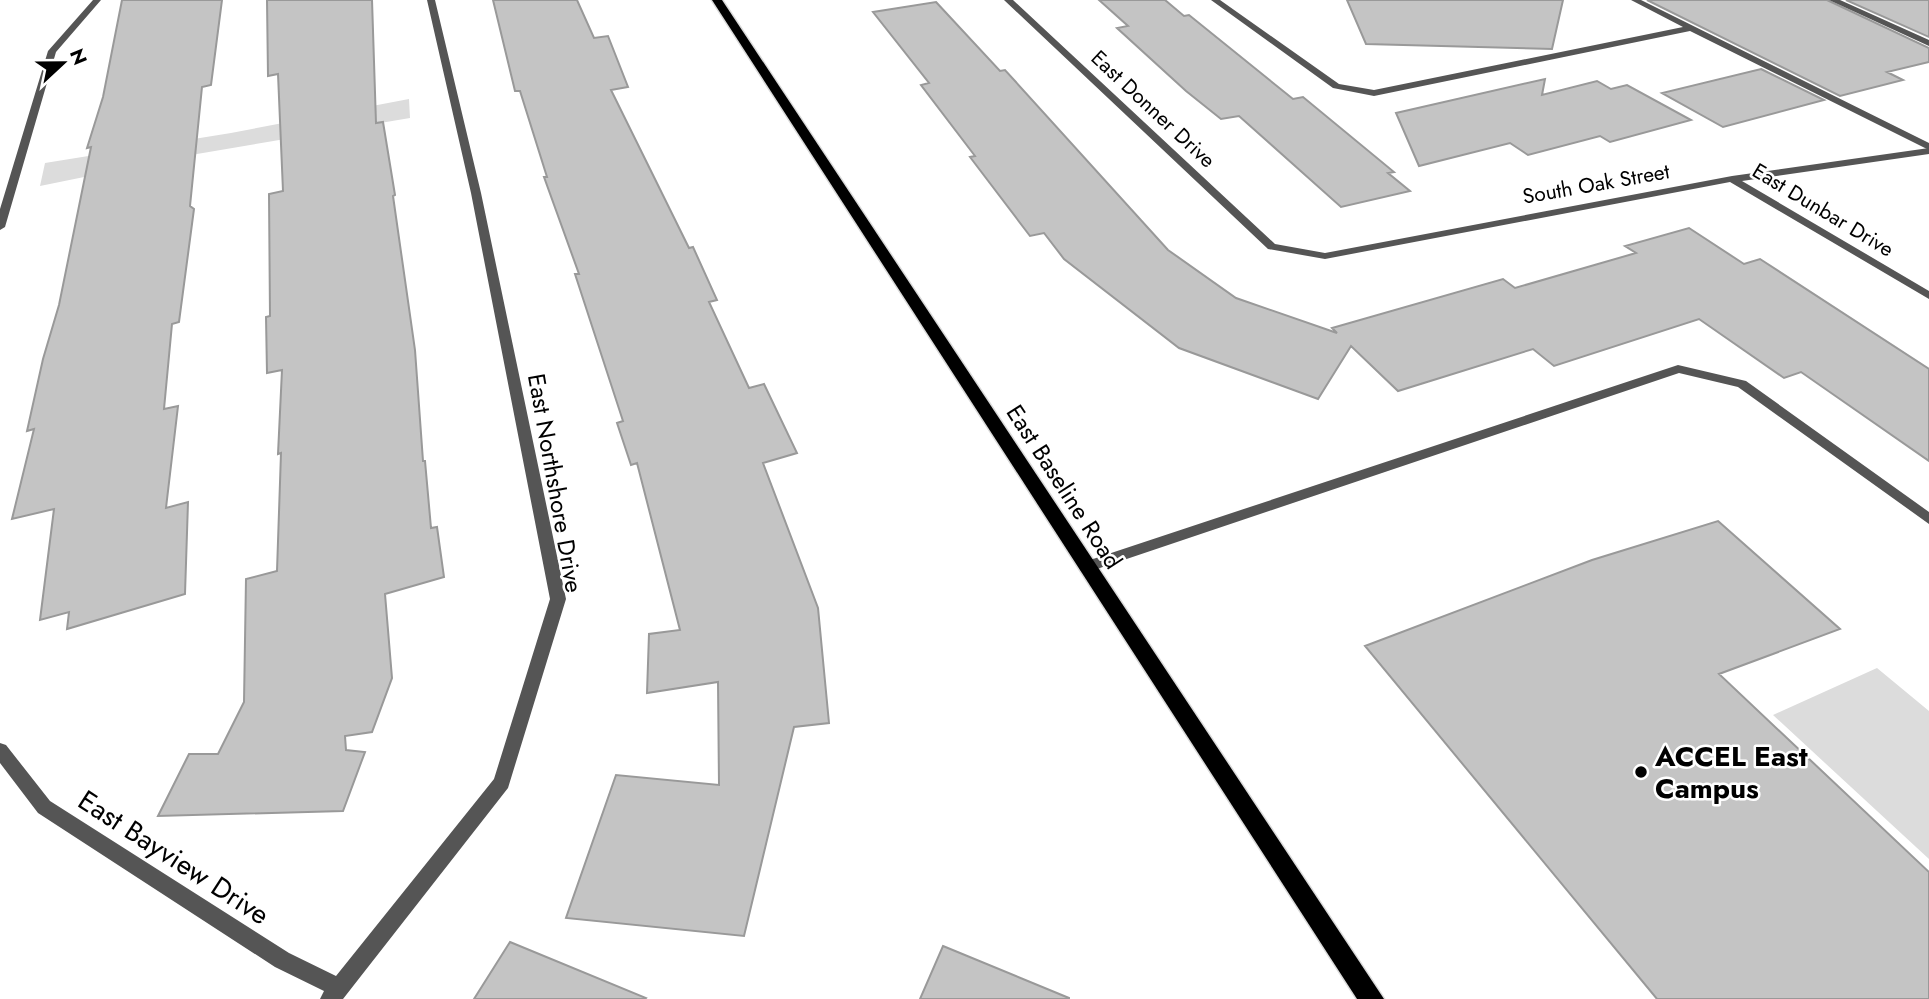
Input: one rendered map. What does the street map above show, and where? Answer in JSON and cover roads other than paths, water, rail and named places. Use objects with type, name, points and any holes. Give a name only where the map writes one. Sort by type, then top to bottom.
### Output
[{"type":"main road","name":"East Baseline Road","points":[[718,0],[1086,567],[1372,999]]},
{"type":"street","points":[[0,227],[52,51],[97,0]]},
{"type":"street","name":"East Northshore Drive","points":[[334,994],[502,783],[558,599],[476,193],[431,0]]},
{"type":"street","name":"East Donner Drive","points":[[1008,0],[1272,247]]},
{"type":"street","points":[[1215,0],[1336,86],[1374,93],[1691,28]]},
{"type":"street","points":[[1635,0],[1929,149]]},
{"type":"street","points":[[1833,0],[1929,43]]},
{"type":"street","name":"South Oak Street","points":[[1272,247],[1325,256],[1732,179],[1929,149]]},
{"type":"street","name":"East Dunbar Drive","points":[[1732,179],[1929,296]]},
{"type":"street","points":[[1086,567],[1678,369],[1742,384],[1929,519]]},
{"type":"street","name":"East Bayview Drive","points":[[0,750],[44,807],[334,994]]},
{"type":"place","name":"ACCEL East Campus","points":[[1641,772]]}]
